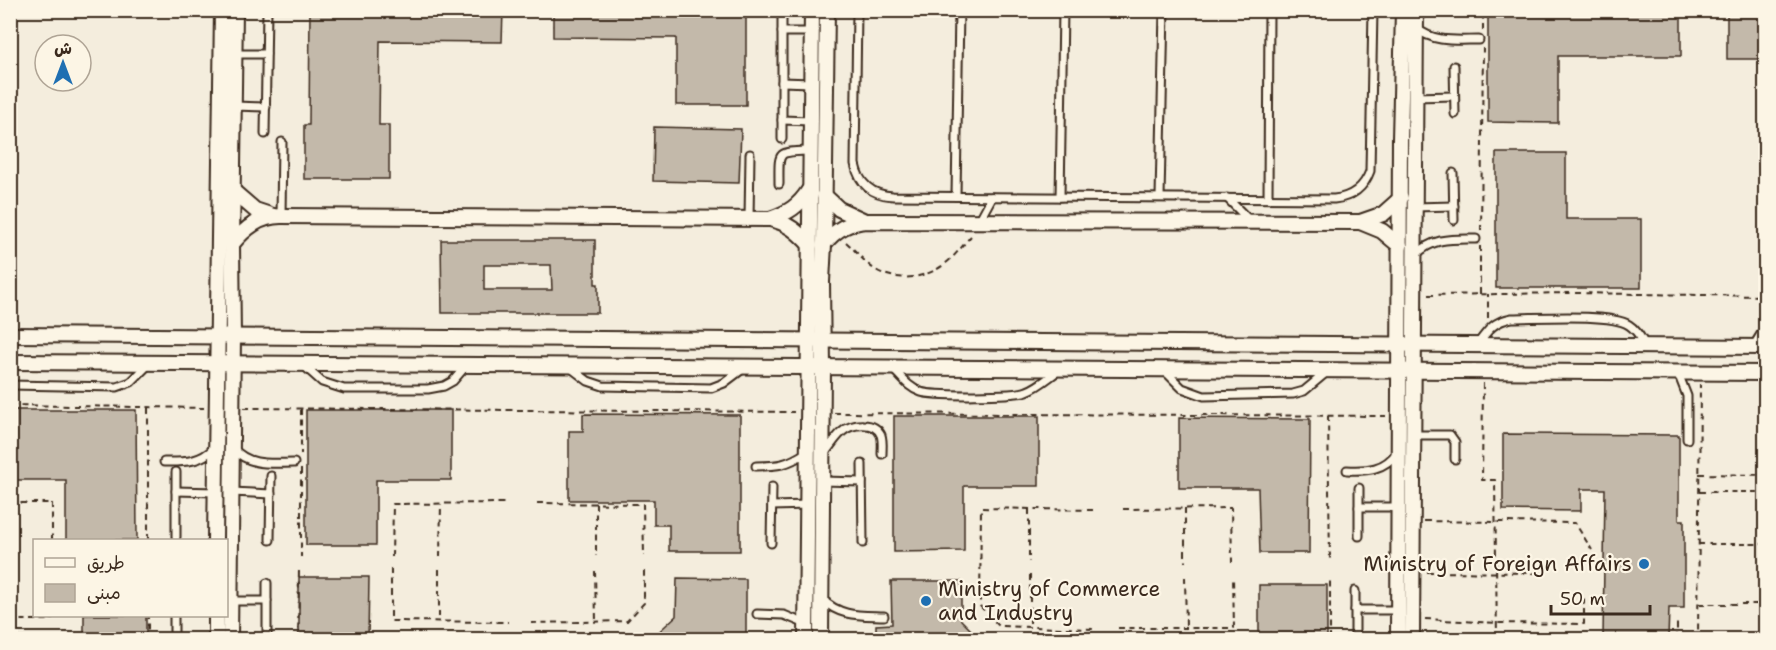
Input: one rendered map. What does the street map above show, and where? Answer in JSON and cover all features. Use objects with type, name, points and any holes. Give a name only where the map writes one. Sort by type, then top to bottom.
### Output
[{"type":"street","points":[[215,539],[218,443],[225,408],[226,364],[222,10]]},
{"type":"street","points":[[226,336],[232,244],[235,10]]},
{"type":"street","points":[[812,10],[809,190],[822,282],[816,340],[816,412],[822,456],[821,639]]},
{"type":"street","points":[[817,245],[824,195],[827,10]]},
{"type":"street","points":[[1403,10],[1400,246],[1406,371],[1412,435],[1412,639]]},
{"type":"street","points":[[1406,344],[1413,295],[1416,10]]},
{"type":"street","points":[[770,219],[793,209],[809,190]]},
{"type":"street","points":[[233,191],[255,210],[277,216],[770,219],[792,227],[817,245]]},
{"type":"street","points":[[824,195],[839,209],[857,219],[868,221]]},
{"type":"street","points":[[817,245],[851,223],[868,221],[1360,222],[1383,214],[1401,198]]},
{"type":"street","points":[[232,244],[246,228],[277,216]]},
{"type":"street","points":[[1360,222],[1382,231],[1400,246]]},
{"type":"street","points":[[10,335],[1759,347]]},
{"type":"street","points":[[10,362],[1766,373]]},
{"type":"street","points":[[1398,639],[1398,449],[1399,416],[1406,371]]},
{"type":"street","points":[[225,408],[232,447],[231,639]]},
{"type":"street","points":[[806,639],[809,450],[816,412]]},
{"type":"street","points":[[216,617],[216,639]]},
{"type":"lane","points":[[265,134],[267,10]]},
{"type":"lane","points":[[857,10],[855,164],[860,178],[870,190],[885,196],[1227,198],[1341,198],[1359,190],[1367,178],[1370,164],[1373,10]]},
{"type":"lane","points":[[956,196],[959,10]]},
{"type":"lane","points":[[1060,197],[1063,10]]},
{"type":"lane","points":[[1160,197],[1164,10]]},
{"type":"lane","points":[[1268,198],[1269,10]]},
{"type":"lane","points":[[782,14],[782,139]]},
{"type":"lane","points":[[1416,28],[1427,36],[1440,40],[1482,39]]},
{"type":"lane","points":[[782,32],[812,32]]},
{"type":"lane","points":[[235,54],[266,54]]},
{"type":"lane","points":[[1454,66],[1455,114]]},
{"type":"lane","points":[[782,82],[811,83]]},
{"type":"lane","points":[[1415,97],[1454,96]]},
{"type":"lane","points":[[235,106],[266,107]]},
{"type":"lane","points":[[782,120],[810,121]]},
{"type":"lane","points":[[277,216],[282,142]]},
{"type":"lane","points":[[779,184],[781,154],[809,151]]},
{"type":"lane","points":[[749,219],[750,154]]},
{"type":"lane","points":[[1454,173],[1454,220]]},
{"type":"lane","points":[[981,221],[992,196]]},
{"type":"lane","points":[[1227,198],[1251,222]]},
{"type":"lane","points":[[1414,207],[1454,206]]},
{"type":"lane","points":[[1414,258],[1423,248],[1437,241],[1476,239]]},
{"type":"lane","points":[[1477,345],[1492,325],[1512,318],[1611,319],[1630,325],[1638,332],[1646,346]]},
{"type":"lane","points":[[1759,347],[1766,326]]},
{"type":"lane","points":[[10,385],[117,387],[131,382],[149,363]]},
{"type":"lane","points":[[302,365],[322,382],[344,389],[428,389],[444,386],[453,381],[466,366]]},
{"type":"lane","points":[[569,367],[588,381],[620,388],[711,388],[724,383],[744,368]]},
{"type":"lane","points":[[893,369],[909,386],[923,393],[993,394],[1020,393],[1030,390],[1060,369]]},
{"type":"lane","points":[[1164,370],[1182,388],[1204,396],[1293,394],[1304,391],[1328,370]]},
{"type":"lane","points":[[1678,373],[1686,396],[1687,439]]},
{"type":"lane","points":[[822,456],[842,432],[856,426],[871,426],[877,430],[881,436],[882,454]]},
{"type":"lane","points":[[1412,435],[1450,435],[1455,442],[1455,459]]},
{"type":"lane","points":[[164,462],[189,462],[201,459],[218,443]]},
{"type":"lane","points":[[232,447],[243,458],[250,461],[294,463]]},
{"type":"lane","points":[[1347,470],[1366,471],[1378,467],[1390,460],[1398,449]]},
{"type":"lane","points":[[756,466],[784,465],[809,450]]},
{"type":"lane","points":[[862,464],[863,543]]},
{"type":"lane","points":[[176,472],[176,537]]},
{"type":"lane","points":[[270,540],[271,476]]},
{"type":"lane","points":[[822,481],[862,482]]},
{"type":"lane","points":[[771,543],[772,487]]},
{"type":"lane","points":[[1359,488],[1359,536]]},
{"type":"lane","points":[[176,491],[216,492]]},
{"type":"lane","points":[[232,492],[271,494]]},
{"type":"lane","points":[[772,506],[808,505]]},
{"type":"lane","points":[[1359,507],[1398,507]]},
{"type":"lane","points":[[267,583],[267,639]]},
{"type":"lane","points":[[1355,591],[1355,639]]},
{"type":"lane","points":[[821,598],[833,608],[849,615],[884,616]]},
{"type":"lane","points":[[231,601],[267,601]]},
{"type":"lane","points":[[1355,610],[1398,610]]},
{"type":"lane","points":[[757,614],[784,615],[806,624]]},
{"type":"lane","points":[[174,617],[174,639]]},
{"type":"path","points":[[1480,294],[1483,10]]},
{"type":"path","points":[[836,231],[870,266],[891,276],[912,277],[931,272],[947,263],[981,221]]},
{"type":"path","points":[[1487,331],[1488,294]]},
{"type":"path","points":[[1413,295],[1766,296]]},
{"type":"path","points":[[1483,372],[1482,480],[1495,480],[1497,639]]},
{"type":"path","points":[[1698,639],[1701,373]]},
{"type":"path","points":[[10,405],[1399,416]]},
{"type":"path","points":[[148,407],[148,539]]},
{"type":"path","points":[[301,408],[301,557]]},
{"type":"path","points":[[1328,416],[1330,562]]},
{"type":"path","points":[[1699,474],[1766,475]]},
{"type":"path","points":[[1699,492],[1766,492]]},
{"type":"path","points":[[10,502],[52,502],[52,539]]},
{"type":"path","points":[[393,557],[393,504],[507,503]]},
{"type":"path","points":[[537,503],[643,504],[644,556]]},
{"type":"path","points":[[596,503],[596,556]]},
{"type":"path","points":[[440,557],[441,504]]},
{"type":"path","points":[[1092,510],[981,508],[980,606],[999,626],[1094,629]]},
{"type":"path","points":[[1185,508],[1185,562]]},
{"type":"path","points":[[1123,509],[1231,508],[1233,562]]},
{"type":"path","points":[[1029,509],[1029,562]]},
{"type":"path","points":[[1413,521],[1496,524],[1575,523],[1592,550]]},
{"type":"path","points":[[1698,544],[1766,544]]},
{"type":"path","points":[[298,639],[299,568]]},
{"type":"path","points":[[391,569],[391,621],[508,622]]},
{"type":"path","points":[[439,569],[439,622]]},
{"type":"path","points":[[595,571],[596,622]]},
{"type":"path","points":[[531,623],[627,621],[644,603],[644,571]]},
{"type":"path","points":[[1412,572],[1544,573]]},
{"type":"path","points":[[1030,575],[1030,627]]},
{"type":"path","points":[[1185,577],[1186,628]]},
{"type":"path","points":[[1118,628],[1234,628],[1233,577]]},
{"type":"path","points":[[1330,577],[1330,639]]},
{"type":"path","points":[[1412,618],[1497,624],[1584,624],[1584,597]]},
{"type":"path","points":[[1698,604],[1766,604]]},
{"type":"path","points":[[10,620],[52,620],[52,617]]},
{"type":"path","points":[[148,617],[148,639]]},
{"type":"path","points":[[1677,622],[1677,639]]},
{"type":"building","points":[[310,10],[503,10],[502,42],[380,41],[379,125],[389,125],[389,179],[304,179],[304,125],[309,125]]},
{"type":"building","points":[[553,10],[746,10],[746,105],[676,105],[676,38],[553,37]]},
{"type":"building","points":[[1488,10],[1681,10],[1681,56],[1558,56],[1558,123],[1488,122]]},
{"type":"building","points":[[1727,10],[1766,10],[1766,59],[1727,59]]},
{"type":"building","points":[[654,127],[741,129],[739,183],[653,181]]},
{"type":"building","points":[[1496,153],[1566,153],[1566,219],[1641,219],[1641,288],[1496,288]]},
{"type":"building","points":[[441,240],[595,240],[595,284],[598,284],[598,313],[442,313]],"holes":[[[484,265],[551,265],[552,290],[484,290]]]},
{"type":"building","points":[[10,410],[136,410],[137,539],[66,539],[66,480],[10,480]]},
{"type":"building","points":[[306,410],[451,410],[451,480],[376,480],[376,545],[306,545]]},
{"type":"building","points":[[583,414],[740,415],[740,551],[669,551],[669,525],[654,525],[654,500],[569,500],[569,431],[583,431]]},
{"type":"building","points":[[894,416],[1039,416],[1039,486],[964,486],[964,551],[894,552]]},
{"type":"building","points":[[1179,418],[1310,419],[1309,553],[1260,553],[1258,488],[1179,488]]},
{"type":"building","name":"Ministry of Foreign Affairs","points":[[1503,434],[1679,435],[1679,520],[1684,520],[1684,608],[1669,608],[1668,639],[1603,639],[1605,489],[1581,489],[1581,511],[1503,510]]},
{"type":"building","points":[[299,577],[369,577],[368,639],[299,639]]},
{"type":"building","points":[[677,578],[746,579],[746,639],[651,639],[676,616]]},
{"type":"building","name":"Ministry of Commerce and Industry","points":[[891,581],[961,581],[961,620],[980,639],[876,639],[876,625],[892,624]]},
{"type":"building","points":[[1259,585],[1327,585],[1327,639],[1259,639]]},
{"type":"building","points":[[84,617],[146,617],[146,639],[84,639]]},
{"type":"place","name":"Ministry of Foreign Affairs","points":[[1644,564]]},
{"type":"place","name":"Ministry of Commerce and Industry","points":[[926,601]]}]
